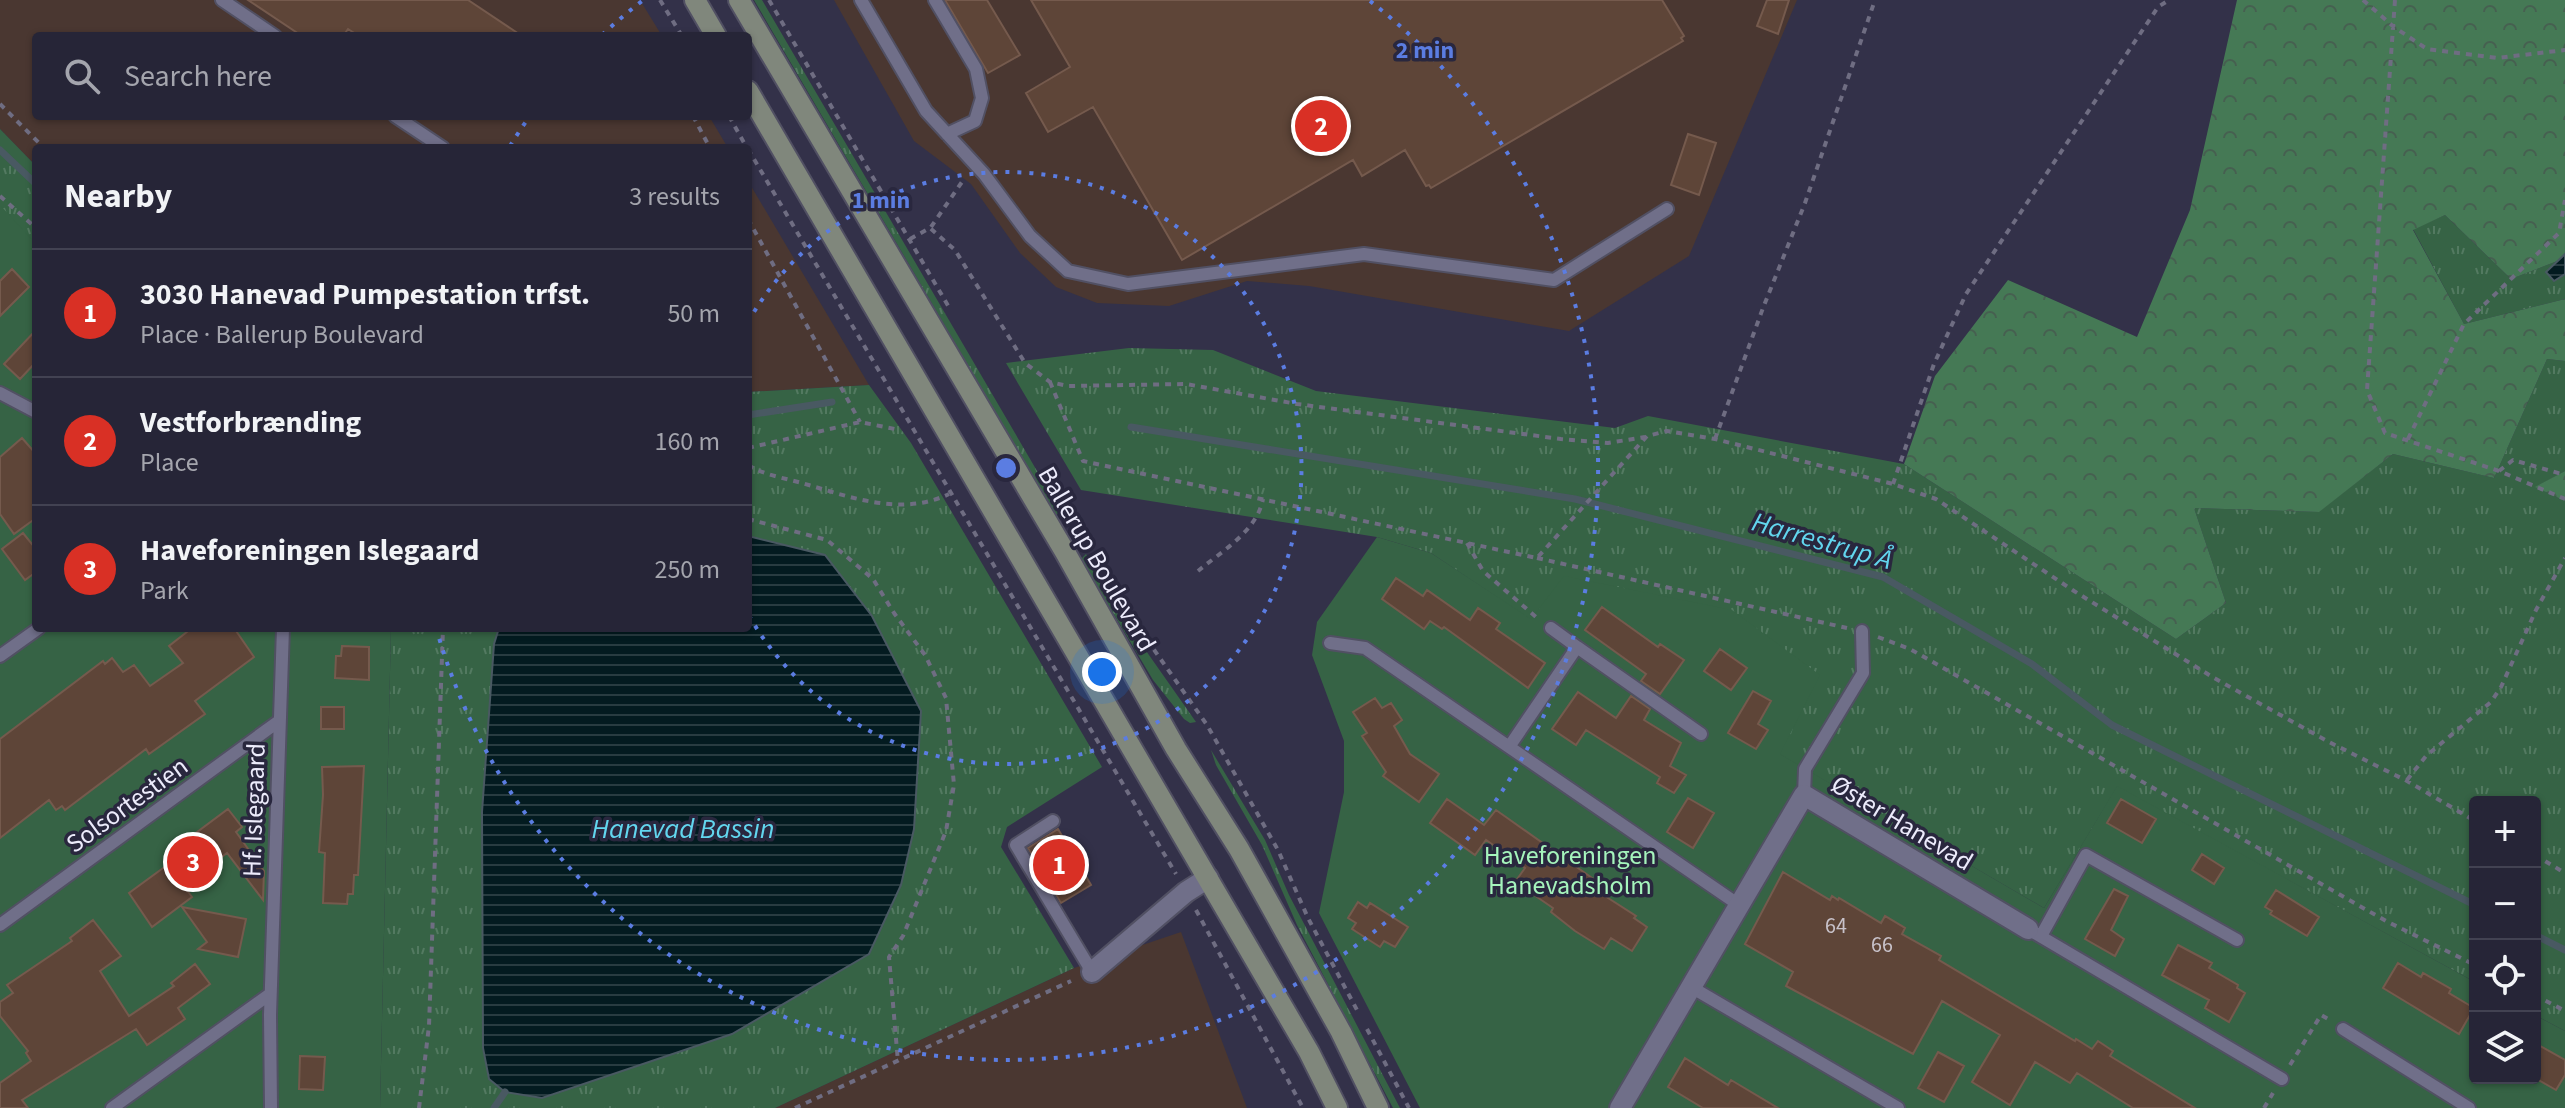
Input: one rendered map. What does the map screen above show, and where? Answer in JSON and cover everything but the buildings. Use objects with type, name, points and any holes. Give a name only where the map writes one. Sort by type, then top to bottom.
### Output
[{"type":"street","points":[[695,0],[714,32]]},
{"type":"street","name":"Ballerup Boulevard","points":[[739,0],[1065,552],[1176,749],[1239,849],[1341,1032],[1378,1108]]},
{"type":"street","points":[[752,98],[1309,1052],[1337,1108]]},
{"type":"street","name":"Øster Hanevad","points":[[1620,1108],[1804,795],[2035,932]]},
{"type":"street","points":[[1092,972],[1186,892],[1208,878]]},
{"type":"lane","points":[[222,0],[269,32]]},
{"type":"lane","points":[[861,0],[926,111],[974,163],[1030,236],[1068,271],[1128,284],[1364,254],[1554,280],[1667,209]]},
{"type":"lane","points":[[935,0],[976,69],[982,98],[975,121],[947,134]]},
{"type":"lane","points":[[401,120],[437,144]]},
{"type":"lane","points":[[0,393],[32,410]]},
{"type":"lane","points":[[1551,628],[1701,734]]},
{"type":"lane","points":[[1804,795],[1805,769],[1863,673],[1862,631]]},
{"type":"lane","points":[[0,656],[33,632]]},
{"type":"lane","name":"Hf. Islegaard","points":[[271,1108],[270,994],[283,632]]},
{"type":"lane","points":[[1330,643],[1365,648],[1739,905]]},
{"type":"lane","points":[[1509,747],[1577,647]]},
{"type":"lane","name":"Solsortestien","points":[[0,925],[279,721]]},
{"type":"lane","points":[[1053,821],[1016,845],[1092,972]]},
{"type":"lane","points":[[2035,932],[2086,855],[2237,940]]},
{"type":"lane","name":"Øster Hanevad","points":[[2035,932],[2282,1079]]},
{"type":"lane","points":[[1691,987],[1898,1108]]},
{"type":"lane","points":[[112,1108],[270,994]]},
{"type":"lane","points":[[2343,1029],[2469,1108]]},
{"type":"path","points":[[660,0],[680,32]]},
{"type":"path","points":[[769,0],[955,318]]},
{"type":"path","points":[[1715,439],[1805,203],[1875,0]]},
{"type":"path","points":[[1893,484],[1934,364],[1966,294],[2158,7],[2169,0]]},
{"type":"path","points":[[2363,0],[2394,27],[2427,49],[2497,58],[2565,50]]},
{"type":"path","points":[[2395,0],[2367,390],[2385,433],[2499,471],[2565,499]]},
{"type":"path","points":[[0,104],[40,144]]},
{"type":"path","points":[[695,120],[708,144]]},
{"type":"path","points":[[731,120],[745,144]]},
{"type":"path","points":[[752,156],[1186,892],[1303,1108]]},
{"type":"path","points":[[910,239],[930,228],[974,163]]},
{"type":"path","points":[[0,196],[32,224]]},
{"type":"path","points":[[2408,439],[2464,324],[2559,233],[2565,200]]},
{"type":"path","points":[[752,226],[860,422]]},
{"type":"path","points":[[930,228],[955,250],[1025,363],[1050,382],[1068,386],[1186,384],[1313,406],[1608,443],[1667,431],[1715,439],[1893,484],[1936,499],[2074,591],[2214,678],[2469,817]]},
{"type":"path","points":[[1050,382],[1083,461],[1862,631],[1910,649],[2372,913],[2469,962]]},
{"type":"path","points":[[752,447],[860,422],[900,430]]},
{"type":"path","points":[[1537,558],[1647,436]]},
{"type":"path","points":[[2499,471],[2513,460],[2565,476]]},
{"type":"path","points":[[752,466],[851,497],[891,505],[919,504],[976,481]]},
{"type":"path","points":[[1198,571],[1247,530],[1262,508],[1263,499]]},
{"type":"path","points":[[752,520],[827,540],[873,579],[925,655],[946,698],[954,785],[946,831],[903,936],[889,957],[898,1062]]},
{"type":"path","points":[[1467,543],[1483,571],[1517,603],[1551,628]]},
{"type":"path","points":[[1093,552],[1138,627],[1207,725],[1278,850],[1308,918],[1358,1013]]},
{"type":"path","points":[[2407,781],[2426,756],[2491,702],[2565,558]]},
{"type":"path","points":[[419,1108],[429,1026],[443,632]]},
{"type":"path","points":[[2541,859],[2565,873]]},
{"type":"path","points":[[795,1108],[1092,972]]},
{"type":"path","points":[[2541,998],[2565,1011]]},
{"type":"path","points":[[1366,1026],[1409,1108]]},
{"type":"shaded area","points":[[0,0],[640,0],[660,32],[32,32],[32,120],[711,120],[726,144],[32,144],[32,162],[0,129]]},
{"type":"shaded area","points":[[834,0],[1797,0],[1689,256],[1569,331],[1309,286],[1247,281],[1169,306],[1097,303],[1056,287],[1020,253],[971,184],[914,141]]},
{"type":"shaded area","points":[[752,188],[869,385],[752,392]]},
{"type":"shaded area","points":[[1181,932],[1247,1108],[775,1108],[1074,968]]},
{"type":"green space","points":[[754,0],[762,0],[1061,512],[1056,515]]},
{"type":"green space","points":[[2237,0],[2565,0],[2565,258],[2511,279],[2445,215],[2413,230],[2464,324],[2565,299],[2565,361],[2547,359],[2494,478],[2393,454],[2319,512],[2194,508],[2226,603],[2176,639],[1904,464],[1935,376],[2008,280],[2137,337],[2190,210]]},
{"type":"green space","points":[[0,129],[32,162],[32,241],[0,207]]},
{"type":"green space","points":[[0,205],[32,240],[32,632],[391,632],[380,1108],[0,1108]]},
{"type":"green space","points":[[2445,215],[2511,279],[2565,258],[2565,299],[2464,324],[2413,229]]},
{"type":"green space","points":[[1129,348],[1213,350],[1316,391],[1615,428],[1648,416],[1904,464],[2176,639],[2226,603],[2194,508],[2318,512],[2393,454],[2494,478],[2547,359],[2565,361],[2565,471],[2536,487],[2565,501],[2565,1031],[2541,1018],[2541,796],[2469,796],[2469,979],[2117,787],[2044,908],[1779,754],[1531,620],[1431,553],[1377,537],[1081,490],[1006,363]]},
{"type":"green space","points":[[869,385],[911,443],[1102,767],[1007,827],[1001,847],[1074,968],[775,1108],[380,1108],[391,632],[498,632],[494,644],[542,1098],[732,1034],[869,954],[825,555],[752,537],[752,392]]},
{"type":"green space","points":[[2565,471],[2565,501],[2535,487]]},
{"type":"green space","name":"Haveforeningen Hanevadsholm","points":[[1377,537],[1431,553],[1531,619],[1564,576],[1732,610],[1820,675],[1780,754],[2044,908],[2117,786],[2469,979],[2469,1084],[2541,1084],[2541,1018],[2565,1031],[2565,1108],[1420,1108],[1319,913],[1344,792],[1344,741],[1312,655],[1317,622]]},
{"type":"green space","points":[[1086,554],[1137,638],[1196,722],[1190,723],[1184,719],[1153,680],[1081,559]]},
{"type":"green space","points":[[1211,750],[1265,840],[1289,895],[1400,1108],[1393,1108],[1297,925],[1262,845],[1216,765]]},
{"type":"water","points":[[2565,254],[2565,274],[2554,281],[2546,272]]},
{"type":"water","name":"Hanevad Bassin","points":[[752,537],[825,555],[872,616],[921,711],[914,829],[901,885],[869,954],[732,1034],[542,1098],[505,1092],[489,1079],[483,1048],[482,812],[494,644],[498,632],[752,632]]},
{"type":"waterway","name":"Harrestrup Å","points":[[0,150],[32,180]]},
{"type":"waterway","name":"Harrestrup Å","points":[[752,414],[832,402]]},
{"type":"waterway","name":"Harrestrup Å","points":[[1131,427],[1575,499],[1883,577],[2032,664],[2112,725],[2469,902]]},
{"type":"waterway","name":"Harrestrup Å","points":[[2541,938],[2565,950]]},
{"type":"waterway","points":[[494,1108],[505,1092]]},
{"type":"place","name":"Vestforbrænding","points":[[1321,126]]},
{"type":"place","name":"Haveforeningen Islegaard","points":[[193,862]]},
{"type":"place","name":"3030 Hanevad Pumpestation trfst.","points":[[1059,865]]}]
